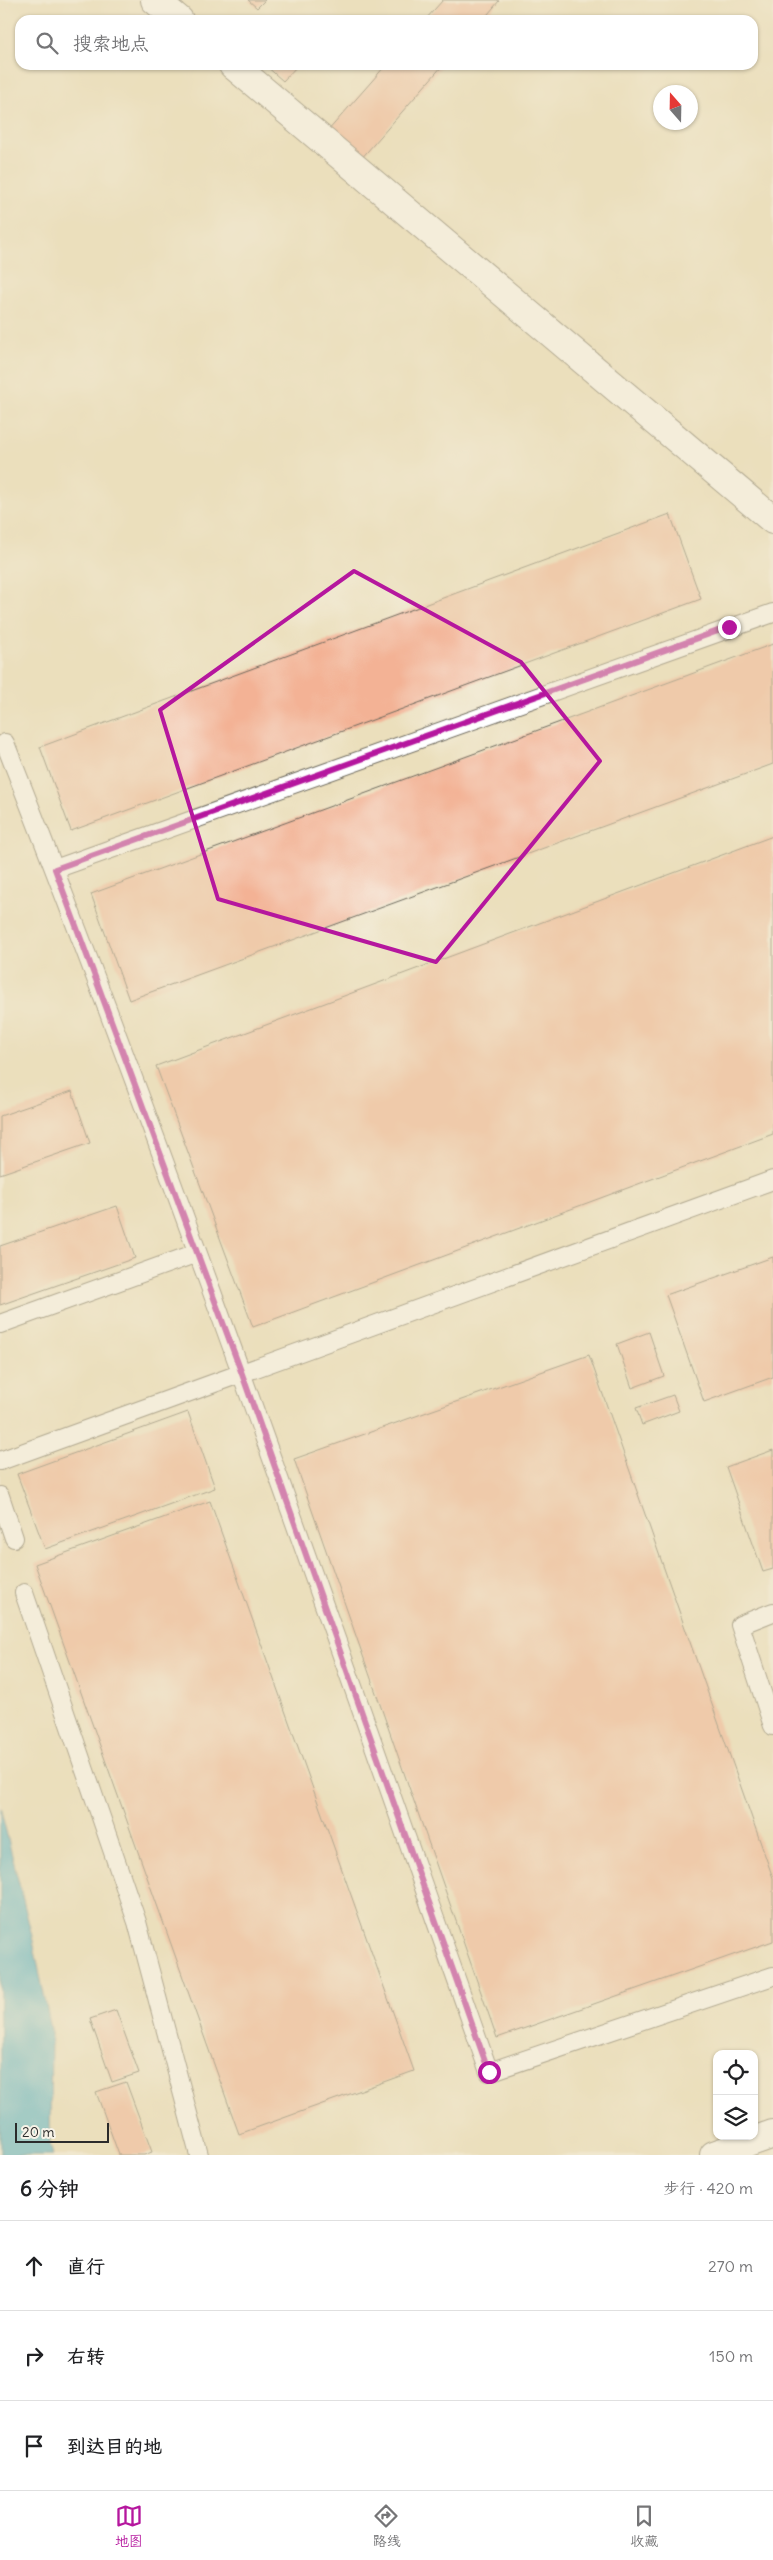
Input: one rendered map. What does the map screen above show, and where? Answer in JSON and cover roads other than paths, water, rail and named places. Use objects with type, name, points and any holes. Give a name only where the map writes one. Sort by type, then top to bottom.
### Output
[{"type":"street","points":[[155,0],[173,15]]},
{"type":"street","points":[[239,70],[773,520]]},
{"type":"street","points":[[714,2155],[773,2134]]},
{"type":"lane","points":[[55,869],[773,613]]},
{"type":"lane","points":[[5,743],[55,869],[242,1374],[489,2072],[773,1976]]},
{"type":"lane","points":[[0,1461],[773,1180]]},
{"type":"lane","points":[[0,1324],[197,1253]]},
{"type":"lane","points":[[0,1496],[14,1538]]},
{"type":"lane","points":[[24,1593],[137,1922],[199,2155]]},
{"type":"lane","points":[[773,1612],[740,1625],[773,1726]]},
{"type":"water","points":[[0,1807],[32,1936],[51,2029],[50,2144],[53,2155],[0,2155]]}]
